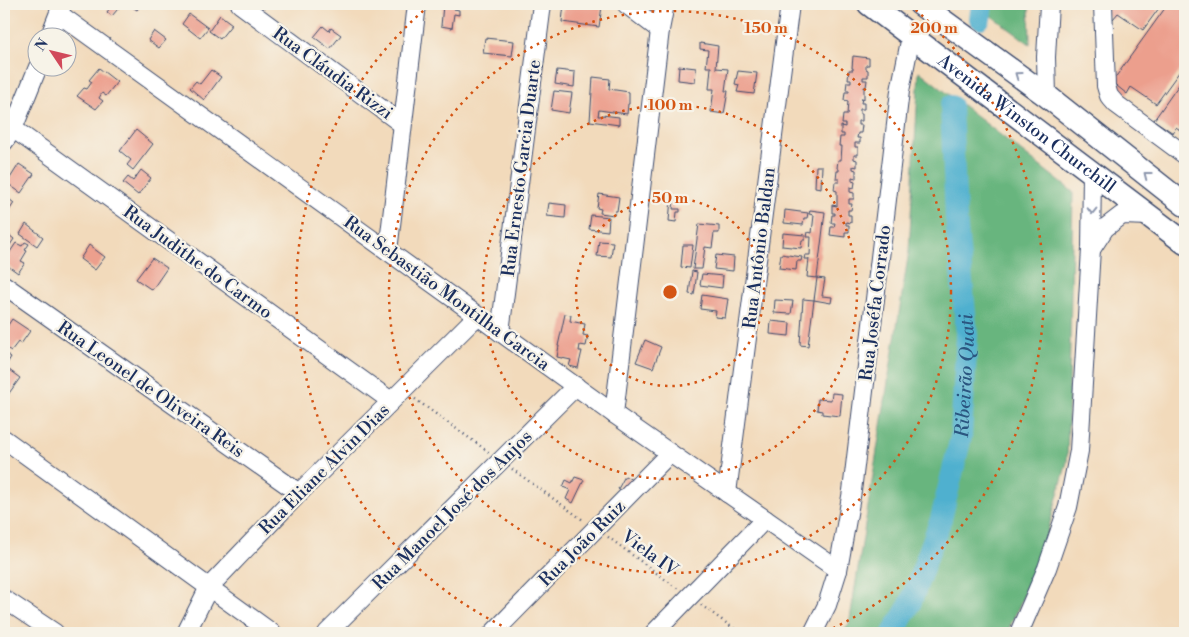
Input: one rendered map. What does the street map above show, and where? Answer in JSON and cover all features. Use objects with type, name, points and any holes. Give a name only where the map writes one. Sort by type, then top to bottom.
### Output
[{"type":"main road","name":"Avenida Winston Churchill","points":[[869,4],[1185,243]]},
{"type":"main road","name":"Avenida Winston Churchill","points":[[920,4],[1047,96],[1185,205]]},
{"type":"street","name":"Rua Cláudia Rizzi","points":[[240,4],[402,124]]},
{"type":"street","points":[[388,251],[416,4]]},
{"type":"street","name":"Rua Ernesto Garcia Duarte","points":[[500,332],[542,4]]},
{"type":"street","points":[[626,4],[660,30]]},
{"type":"street","points":[[614,414],[664,4]]},
{"type":"street","name":"Rua Antônio Baldan","points":[[727,493],[790,4]]},
{"type":"street","points":[[1047,96],[1046,57],[1049,4]]},
{"type":"street","points":[[1103,4],[1106,86],[1109,96],[1116,104],[1185,155]]},
{"type":"street","points":[[53,28],[61,9]]},
{"type":"street","name":"Rua Sebastião Montilha Garcia","points":[[61,9],[477,316],[838,570]]},
{"type":"street","name":"Rua Joséfa Corrado","points":[[813,633],[827,605],[838,570],[852,491],[900,91],[911,36]]},
{"type":"street","points":[[7,131],[33,78]]},
{"type":"street","name":"Rua Judithe do Carmo","points":[[7,131],[391,402]]},
{"type":"street","points":[[1019,633],[1047,568],[1068,507],[1079,452],[1091,249],[1092,173]]},
{"type":"street","points":[[1091,249],[1105,228],[1122,215],[1150,216]]},
{"type":"street","name":"Rua Leonel de Oliveira Reis","points":[[4,284],[299,493]]},
{"type":"street","name":"Rua Eliane Alvin Dias","points":[[186,633],[209,587],[299,493],[477,316]]},
{"type":"street","name":"Rua Manoel José dos Anjos","points":[[328,633],[576,386]]},
{"type":"street","points":[[4,439],[272,633]]},
{"type":"street","name":"Rua João Ruiz","points":[[493,633],[670,453]]},
{"type":"street","points":[[654,633],[765,519]]},
{"type":"street","points":[[4,599],[55,633]]},
{"type":"path","name":"Viela IV","points":[[596,529],[740,633]]},
{"type":"green space","points":[[975,4],[1029,4],[1030,44]]},
{"type":"green space","points":[[919,71],[1073,192],[1067,462],[1040,559],[1007,633],[841,633],[849,625],[909,251]]},
{"type":"building","points":[[113,4],[122,4],[112,16],[107,12]]},
{"type":"building","points":[[128,4],[140,4],[141,5],[137,10]]},
{"type":"building","points":[[564,4],[602,6],[599,27],[562,22]]},
{"type":"building","points":[[1105,4],[1162,4],[1143,30],[1118,13],[1113,19],[1106,14]]},
{"type":"building","points":[[1168,4],[1185,4],[1185,64],[1156,104],[1131,87],[1127,94],[1112,82]]},
{"type":"building","points":[[443,5],[455,6],[454,9],[459,10],[459,15],[454,14],[452,28],[441,26]]},
{"type":"building","points":[[189,14],[208,28],[200,38],[182,24]]},
{"type":"building","points":[[220,15],[232,24],[220,39],[209,31]]},
{"type":"building","points":[[323,26],[329,31],[331,28],[341,35],[330,49],[314,37]]},
{"type":"building","points":[[154,31],[166,40],[159,48],[148,40]]},
{"type":"building","points":[[485,38],[514,41],[512,56],[483,53]]},
{"type":"building","points":[[700,43],[718,46],[716,68],[728,69],[725,91],[728,91],[724,114],[711,112],[714,89],[709,89],[711,67],[706,67],[708,50],[700,49]]},
{"type":"building","points":[[853,56],[869,58],[869,65],[866,65],[868,77],[863,77],[863,80],[867,80],[866,87],[864,87],[864,99],[862,98],[861,103],[864,103],[864,109],[860,109],[862,121],[858,121],[858,125],[862,125],[861,133],[858,133],[857,138],[860,138],[860,143],[855,143],[855,147],[858,147],[858,155],[854,155],[854,159],[857,160],[857,167],[853,166],[853,169],[856,170],[856,178],[852,177],[852,181],[855,182],[854,188],[850,187],[850,192],[854,193],[854,199],[849,199],[849,204],[852,204],[851,210],[848,210],[848,215],[851,215],[851,223],[846,222],[846,225],[849,225],[849,232],[845,232],[845,237],[830,235],[831,227],[834,227],[835,223],[831,223],[832,215],[835,215],[835,213],[832,213],[832,205],[837,206],[837,191],[834,190],[835,182],[839,182],[839,179],[836,179],[837,171],[839,171],[837,168],[838,160],[841,160],[842,146],[839,146],[840,137],[844,137],[844,134],[841,134],[841,126],[845,127],[845,124],[842,124],[843,115],[847,115],[848,101],[844,100],[845,92],[849,92],[849,90],[846,90],[847,82],[851,82],[851,79],[848,79],[849,70],[853,70]]},
{"type":"building","points":[[679,66],[696,68],[695,82],[678,80]]},
{"type":"building","points":[[99,68],[117,82],[106,96],[102,93],[99,98],[103,101],[96,109],[77,96],[84,88],[87,89],[92,82],[89,80]]},
{"type":"building","points":[[211,70],[221,77],[204,100],[190,88],[196,81],[200,84]]},
{"type":"building","points":[[557,70],[575,72],[574,87],[555,84]]},
{"type":"building","points":[[738,71],[757,73],[754,94],[737,92],[739,85],[735,84]]},
{"type":"building","points":[[1185,76],[1185,134],[1176,127],[1173,133],[1154,120]]},
{"type":"building","points":[[593,77],[610,79],[609,89],[629,92],[627,114],[599,110],[598,116],[619,117],[619,125],[590,121]]},
{"type":"building","points":[[554,91],[572,93],[569,113],[551,110]]},
{"type":"building","points":[[136,130],[153,144],[133,170],[127,165],[131,160],[120,151]]},
{"type":"building","points":[[19,164],[34,174],[21,193],[7,183]]},
{"type":"building","points":[[816,166],[822,166],[821,188],[815,187]]},
{"type":"building","points":[[141,170],[151,178],[138,195],[123,183],[128,177],[133,181]]},
{"type":"building","points":[[599,194],[619,197],[617,211],[615,211],[614,215],[600,213],[601,209],[597,208]]},
{"type":"building","points":[[4,195],[14,203],[5,217],[4,216]]},
{"type":"building","points":[[671,199],[674,200],[673,209],[680,209],[680,212],[677,212],[676,222],[669,221]]},
{"type":"building","points":[[549,203],[566,205],[565,218],[547,216]]},
{"type":"building","points":[[785,210],[808,213],[807,218],[804,218],[803,225],[784,223]]},
{"type":"building","points":[[810,210],[825,212],[817,278],[807,277],[809,259],[804,259],[805,255],[810,255],[811,237],[807,237],[808,232],[812,233],[814,215],[809,214]]},
{"type":"building","points":[[591,215],[609,217],[608,231],[589,229]]},
{"type":"building","points":[[26,224],[43,237],[37,246],[20,234]]},
{"type":"building","points":[[699,224],[719,226],[719,233],[714,233],[712,248],[705,247],[702,269],[693,269]]},
{"type":"building","points":[[4,231],[14,239],[4,254]]},
{"type":"building","points":[[783,233],[805,235],[801,248],[782,246]]},
{"type":"building","points":[[599,241],[613,242],[611,257],[597,256]]},
{"type":"building","points":[[25,242],[29,244],[21,261],[25,263],[18,273],[4,263],[4,261],[16,243],[22,246]]},
{"type":"building","points":[[89,245],[105,257],[95,270],[80,259]]},
{"type":"building","points":[[683,245],[693,245],[690,268],[681,267]]},
{"type":"building","points":[[781,254],[802,257],[801,261],[797,261],[796,270],[779,268]]},
{"type":"building","points":[[716,255],[734,257],[733,271],[714,269]]},
{"type":"building","points":[[152,258],[167,268],[152,290],[136,279]]},
{"type":"building","points":[[692,271],[697,272],[694,295],[689,294]]},
{"type":"building","points":[[702,274],[723,276],[722,288],[700,285]]},
{"type":"building","points":[[817,278],[825,279],[822,296],[832,297],[831,303],[814,300]]},
{"type":"building","points":[[702,295],[728,299],[725,318],[715,317],[716,311],[700,309]]},
{"type":"building","points":[[803,299],[814,300],[808,346],[800,345]]},
{"type":"building","points":[[775,300],[793,301],[791,314],[774,313]]},
{"type":"building","points":[[565,314],[571,315],[570,321],[585,324],[583,335],[588,336],[586,346],[580,345],[579,351],[582,351],[578,368],[569,366],[571,360],[557,357]]},
{"type":"building","points":[[12,319],[30,331],[21,344],[18,342],[11,351],[4,346],[6,336],[4,331]]},
{"type":"building","points":[[771,321],[790,323],[789,336],[770,334]]},
{"type":"building","points":[[645,340],[661,347],[653,368],[636,362]]},
{"type":"building","points":[[4,352],[11,357],[5,367],[20,378],[7,396],[4,394],[4,386],[7,381],[4,379]]},
{"type":"building","points":[[832,393],[842,394],[840,416],[822,414],[822,411],[817,410],[818,399],[831,400]]},
{"type":"building","points":[[625,476],[634,481],[626,494],[618,489]]},
{"type":"building","points":[[575,477],[584,480],[573,503],[566,499],[570,490],[563,487],[566,480],[572,483]]},
{"type":"waterway","name":"Ribeirão Quati","points":[[980,18],[982,4]]},
{"type":"waterway","name":"Ribeirão Quati","points":[[893,633],[910,604],[941,519],[961,437],[967,335],[956,217],[951,106]]}]
